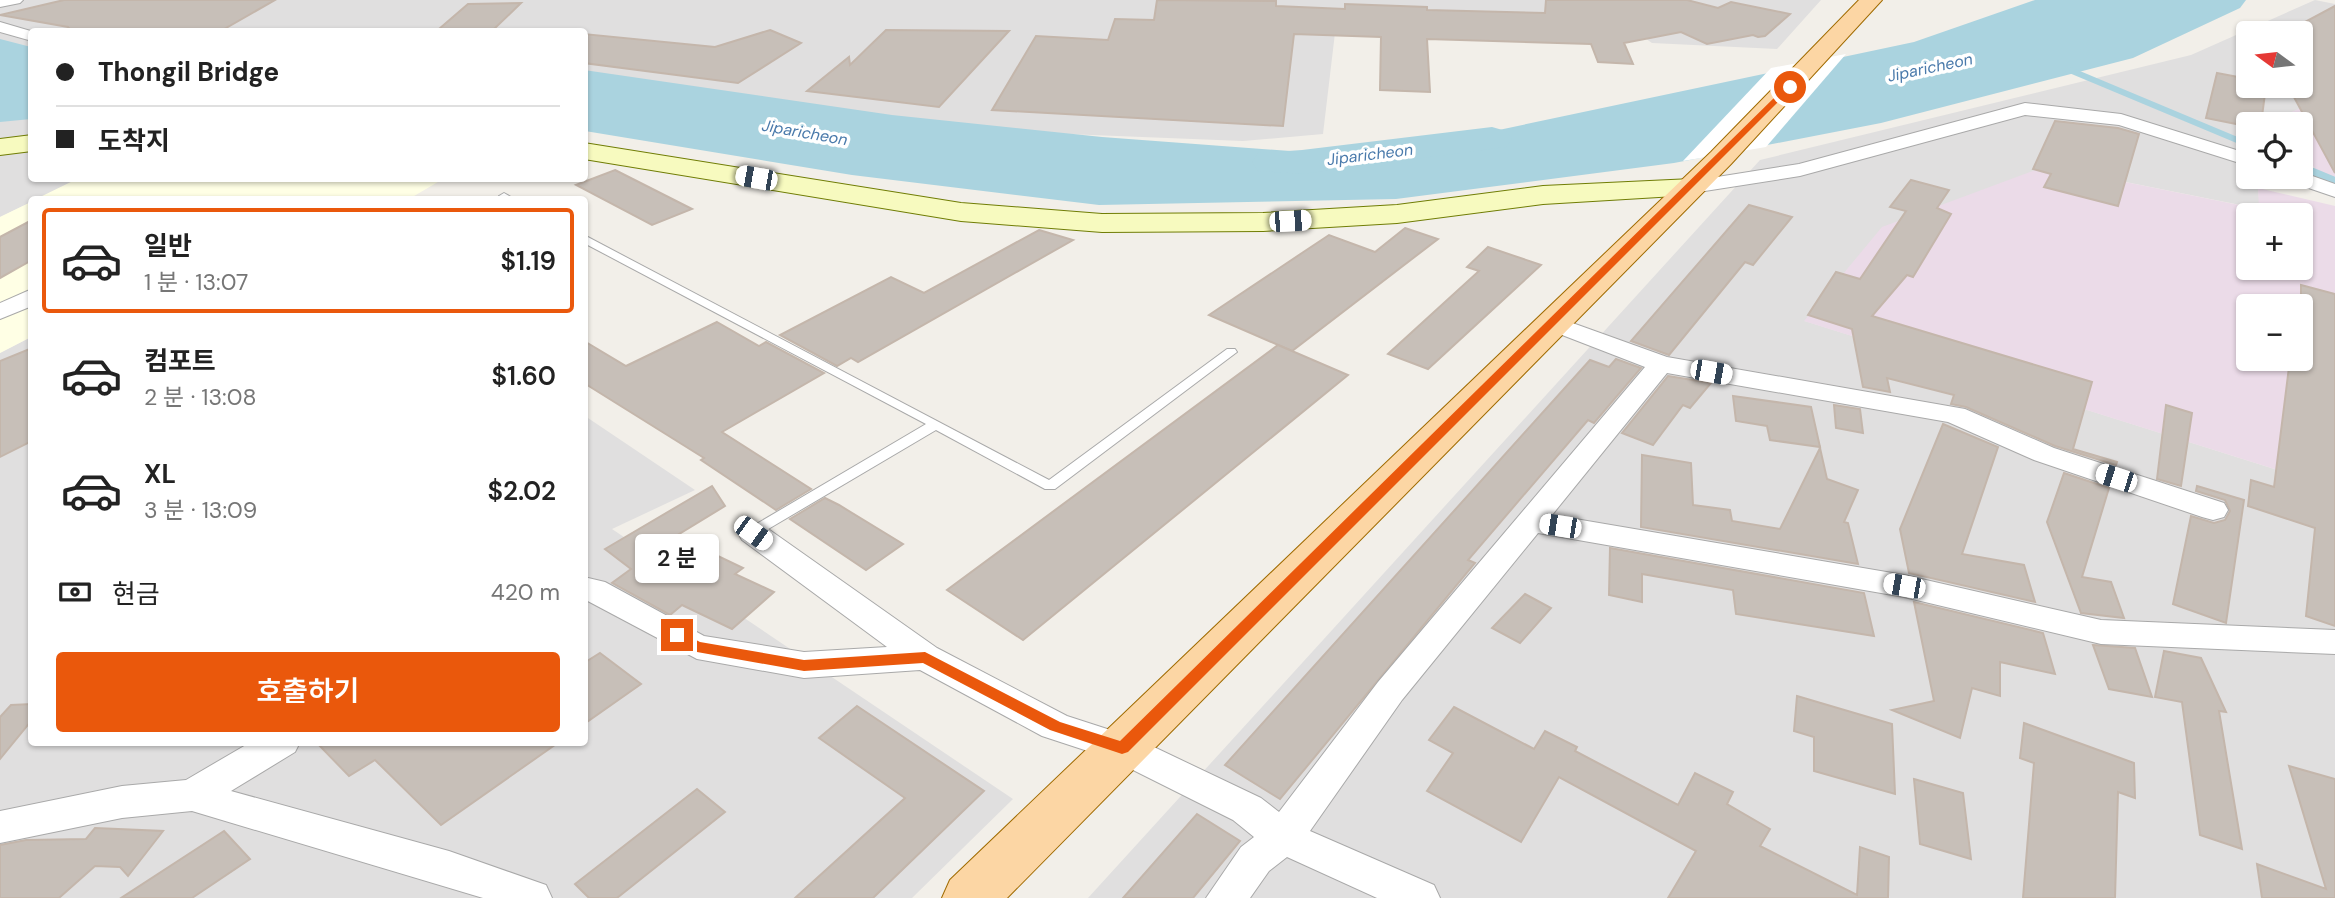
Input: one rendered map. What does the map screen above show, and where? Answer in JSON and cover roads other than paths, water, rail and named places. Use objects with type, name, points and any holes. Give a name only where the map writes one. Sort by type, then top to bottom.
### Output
[{"type":"main road","points":[[970,898],[1692,187],[1871,0]]},
{"type":"street","points":[[0,2],[15,0]]},
{"type":"street","points":[[0,26],[28,35]]},
{"type":"street","points":[[588,152],[961,212],[1102,223],[1263,222],[1370,216],[1543,195],[1692,187],[1800,170],[2025,108],[2121,120],[2236,156]]},
{"type":"street","points":[[0,147],[28,144]]},
{"type":"street","points":[[2313,183],[2335,191]]},
{"type":"street","points":[[0,312],[28,298]]},
{"type":"street","points":[[1553,323],[1661,364],[1955,415],[2044,454],[2213,510]]},
{"type":"street","points":[[1226,898],[1255,859],[1283,837],[1390,691],[1661,364]]},
{"type":"street","points":[[1532,522],[1904,586],[2101,632],[2335,642]]},
{"type":"street","points":[[753,533],[925,657],[1055,726],[1122,748],[1247,808],[1283,837],[1420,898]]},
{"type":"street","points":[[588,589],[697,647],[804,665],[925,657]]},
{"type":"street","points":[[192,795],[275,746]]},
{"type":"street","points":[[0,827],[122,802],[192,795],[356,844],[449,868],[532,898]]},
{"type":"lane","points":[[588,240],[1049,486],[1231,352]]},
{"type":"lane","points":[[753,533],[936,424]]},
{"type":"water","points":[[2035,0],[2246,0],[2240,8],[2133,58],[1881,123],[1674,163],[1396,199],[1099,205],[852,175],[588,131],[588,71],[892,115],[1102,137],[1371,157],[1914,42]]},
{"type":"water","points":[[0,39],[28,46],[28,119],[0,122]]},
{"type":"waterway","points":[[2065,68],[2236,140]]},
{"type":"waterway","name":"Jiparicheon","points":[[1272,162],[1302,162],[1492,139]]},
{"type":"waterway","points":[[2313,172],[2335,181]]}]
